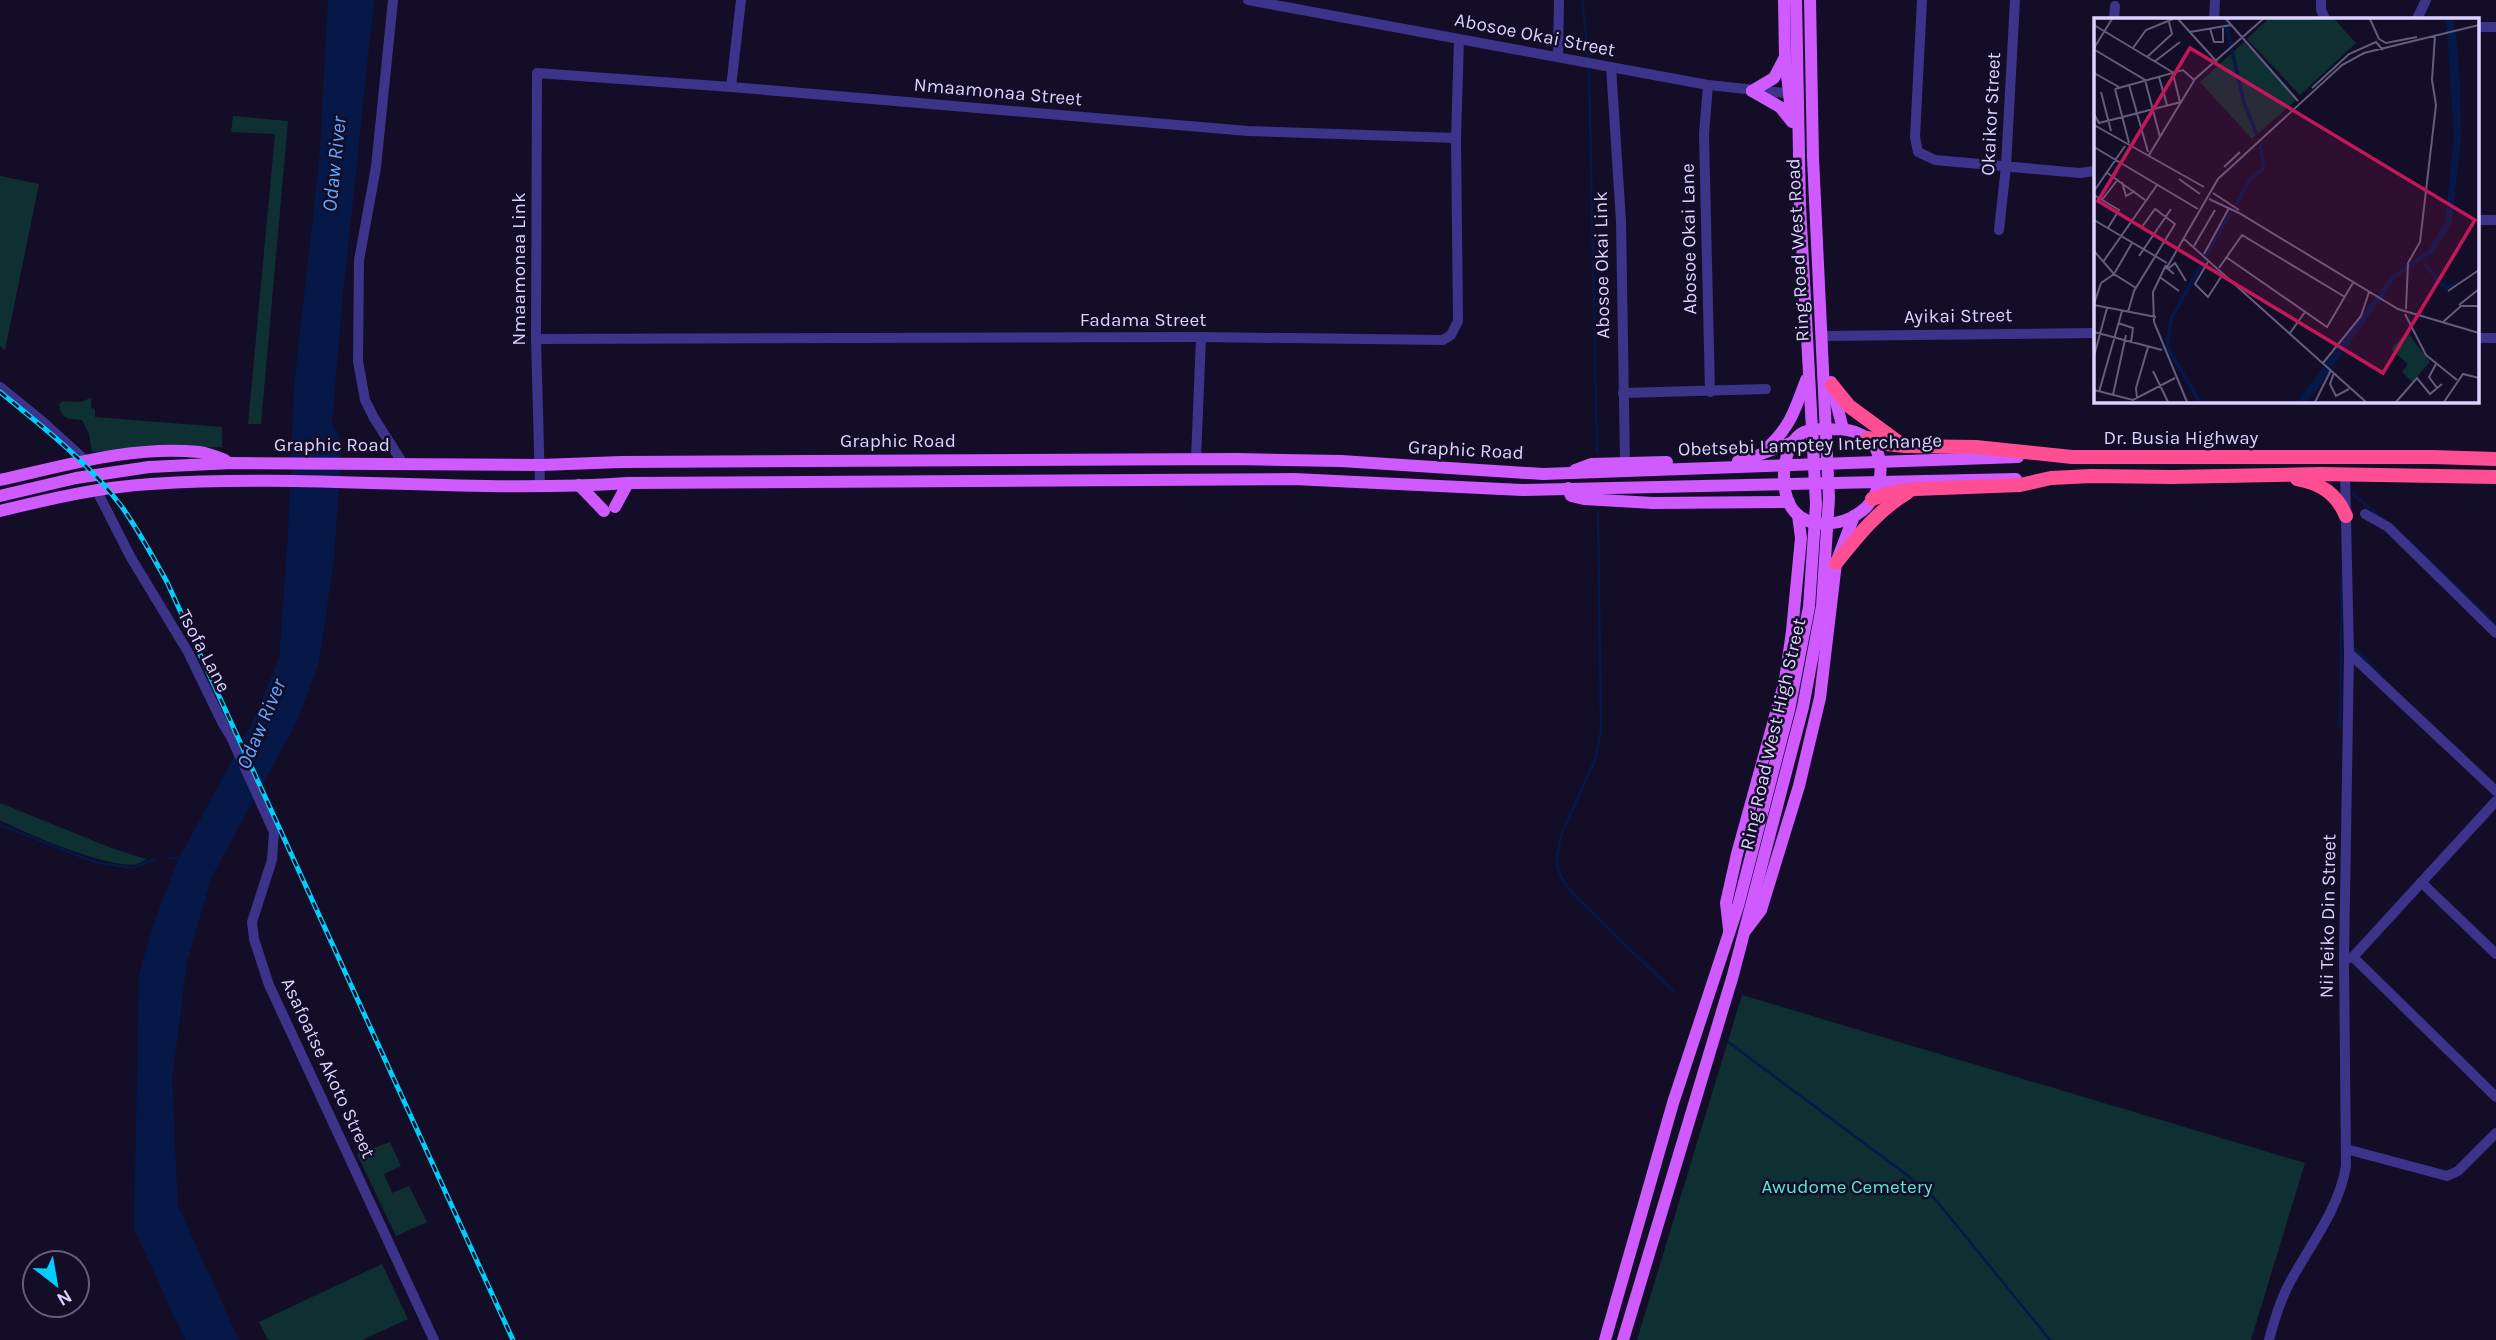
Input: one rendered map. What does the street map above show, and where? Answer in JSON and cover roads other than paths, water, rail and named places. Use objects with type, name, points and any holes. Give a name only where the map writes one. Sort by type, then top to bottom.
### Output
[{"type":"highway","points":[[1832,385],[1849,406],[1868,422],[1905,446]]},
{"type":"highway","name":"Dr. Busia Highway","points":[[1868,438],[1905,446],[1976,447],[2052,456],[2333,457],[2339,463],[2362,467],[2418,465],[2463,458],[2496,459]]},
{"type":"highway","points":[[2275,475],[2305,481],[2331,492],[2339,500],[2346,516]]},
{"type":"highway","name":"Dr. Busia Highway","points":[[1872,499],[1914,489],[2020,485],[2051,478],[2275,475],[2496,477]]},
{"type":"highway","points":[[1836,563],[1880,513],[1914,489]]},
{"type":"main road","name":"Ring Road West Road","points":[[1784,0],[1788,93],[1804,189],[1804,432]]},
{"type":"main road","name":"Ring Road West Road","points":[[1796,0],[1800,206],[1816,504]]},
{"type":"main road","name":"Ring Road West Road","points":[[1810,0],[1812,158],[1829,498]]},
{"type":"main road","name":"Ring Road West Road","points":[[1816,0],[1822,336],[1843,429]]},
{"type":"main road","points":[[1785,57],[1774,78],[1752,91],[1780,107],[1794,125]]},
{"type":"main road","points":[[1758,456],[1780,437],[1792,419],[1806,380]]},
{"type":"main road","points":[[1843,429],[1868,438],[1878,454],[1881,473],[1877,491],[1861,512],[1854,516],[1826,524],[1807,520],[1798,515],[1789,502],[1784,482],[1784,471],[1793,442],[1804,432],[1843,429]]},
{"type":"main road","name":"Graphic Road","points":[[0,496],[41,485],[149,467],[232,463],[541,465],[621,462],[1196,459],[1340,461],[1480,471],[1569,473],[1591,464],[1708,463],[1748,459],[1793,442]]},
{"type":"main road","points":[[0,480],[86,461],[147,453],[202,452],[232,463]]},
{"type":"main road","name":"Obetsebi Lamptey Interchange","points":[[1569,473],[2052,456]]},
{"type":"main road","name":"Obetsebi Lamptey Interchange","points":[[1568,488],[2051,478]]},
{"type":"main road","name":"Graphic Road","points":[[0,511],[42,501],[148,484],[206,481],[540,486],[628,483],[1294,479],[1522,490],[1568,488],[1571,496],[1584,499],[1653,503],[1789,502]]},
{"type":"main road","points":[[0,518],[164,486],[206,481]]},
{"type":"main road","points":[[579,485],[610,509],[628,483]]},
{"type":"main road","name":"Ring Road West High Street","points":[[1605,1340],[1673,1103],[1705,1003],[1736,932],[1785,779],[1822,607],[1829,498]]},
{"type":"main road","name":"Ring Road West High Street","points":[[1744,906],[1794,690],[1809,607],[1816,504]]},
{"type":"main road","name":"Ring Road West High Street","points":[[1623,1340],[1728,989],[1736,932],[1726,904],[1785,680],[1801,538],[1798,515]]},
{"type":"main road","name":"Ring Road West High Street","points":[[1736,932],[1761,911],[1808,751],[1820,698],[1836,563],[1854,516]]},
{"type":"street","points":[[393,0],[376,167],[359,269],[358,361],[365,400],[404,465]]},
{"type":"street","points":[[732,87],[741,0]]},
{"type":"street","name":"Abosoe Okai Street","points":[[1248,0],[1558,55],[1708,85],[1817,97]]},
{"type":"street","points":[[1558,55],[1559,0]]},
{"type":"street","points":[[1922,0],[1914,137],[1918,152],[1935,160],[2080,173],[2094,171]]},
{"type":"street","name":"Okaikor Street","points":[[1999,230],[2006,166],[2015,0]]},
{"type":"street","points":[[2214,18],[2215,0]]},
{"type":"street","points":[[2321,0],[2320,10],[2324,18]]},
{"type":"street","points":[[2417,18],[2426,0]]},
{"type":"street","points":[[2114,18],[2115,6]]},
{"type":"street","points":[[2478,27],[2496,27]]},
{"type":"street","name":"Fadama Street","points":[[536,339],[1201,337],[1438,341],[1451,335],[1458,321],[1456,138],[1459,39]]},
{"type":"street","name":"Abosoe Okai Link","points":[[1609,66],[1621,221],[1625,462]]},
{"type":"street","name":"Nmaamonaa Street","points":[[537,73],[1248,131],[1456,138]]},
{"type":"street","name":"Nmaamonaa Link","points":[[537,73],[536,339],[540,486]]},
{"type":"street","name":"Abosoe Okai Lane","points":[[1708,85],[1704,134],[1710,392]]},
{"type":"street","points":[[2478,220],[2496,220]]},
{"type":"street","name":"Ayikai Street","points":[[1822,336],[2094,332]]},
{"type":"street","points":[[1196,459],[1201,337]]},
{"type":"street","points":[[2478,338],[2496,338]]},
{"type":"street","points":[[0,387],[86,461]]},
{"type":"street","points":[[1623,393],[1766,390]]},
{"type":"street","name":"Nii Teiko Din Street","points":[[2269,1340],[2284,1295],[2344,1179],[2349,653],[2345,475]]},
{"type":"street","name":"Tsofa Lane","points":[[100,498],[130,555],[188,652],[262,803]]},
{"type":"street","points":[[2365,514],[2388,527],[2496,633]]},
{"type":"street","points":[[2349,653],[2496,791]]},
{"type":"street","points":[[2496,801],[2348,958],[2496,1097]]},
{"type":"street","name":"Asafoatse Akoto Street","points":[[262,803],[274,832],[272,860],[252,922],[259,954],[269,985],[434,1340]]},
{"type":"street","points":[[2421,882],[2496,954]]},
{"type":"street","points":[[2346,1149],[2447,1176],[2458,1171],[2496,1133]]},
{"type":"water","name":"Odaw River","points":[[328,0],[374,0],[332,423],[342,442],[334,559],[319,662],[297,722],[211,878],[187,962],[172,1080],[178,1206],[239,1340],[185,1340],[134,1229],[139,974],[153,925],[177,862],[251,725],[279,659],[294,385],[319,163]]},
{"type":"waterway","points":[[1582,0],[1589,60]]},
{"type":"waterway","points":[[1589,67],[1597,452]]},
{"type":"waterway","points":[[2353,494],[2381,518]]},
{"type":"waterway","points":[[1598,512],[1601,731],[1595,760],[1562,833],[1556,861],[1560,875],[1571,892],[1673,991]]},
{"type":"waterway","points":[[2408,540],[2496,625]]},
{"type":"waterway","points":[[2340,728],[2342,571]]},
{"type":"waterway","points":[[2353,647],[2380,675]]},
{"type":"waterway","points":[[0,825],[94,862],[132,868],[156,859]]},
{"type":"waterway","points":[[170,858],[180,858]]},
{"type":"waterway","points":[[1728,1042],[1911,1178],[1935,1199],[2050,1340]]},
{"type":"railway","points":[[0,392],[95,475],[122,507],[167,582],[513,1340]]},
{"type":"park label","name":"Awudome Cemetery","points":[[1847,1187]]}]
